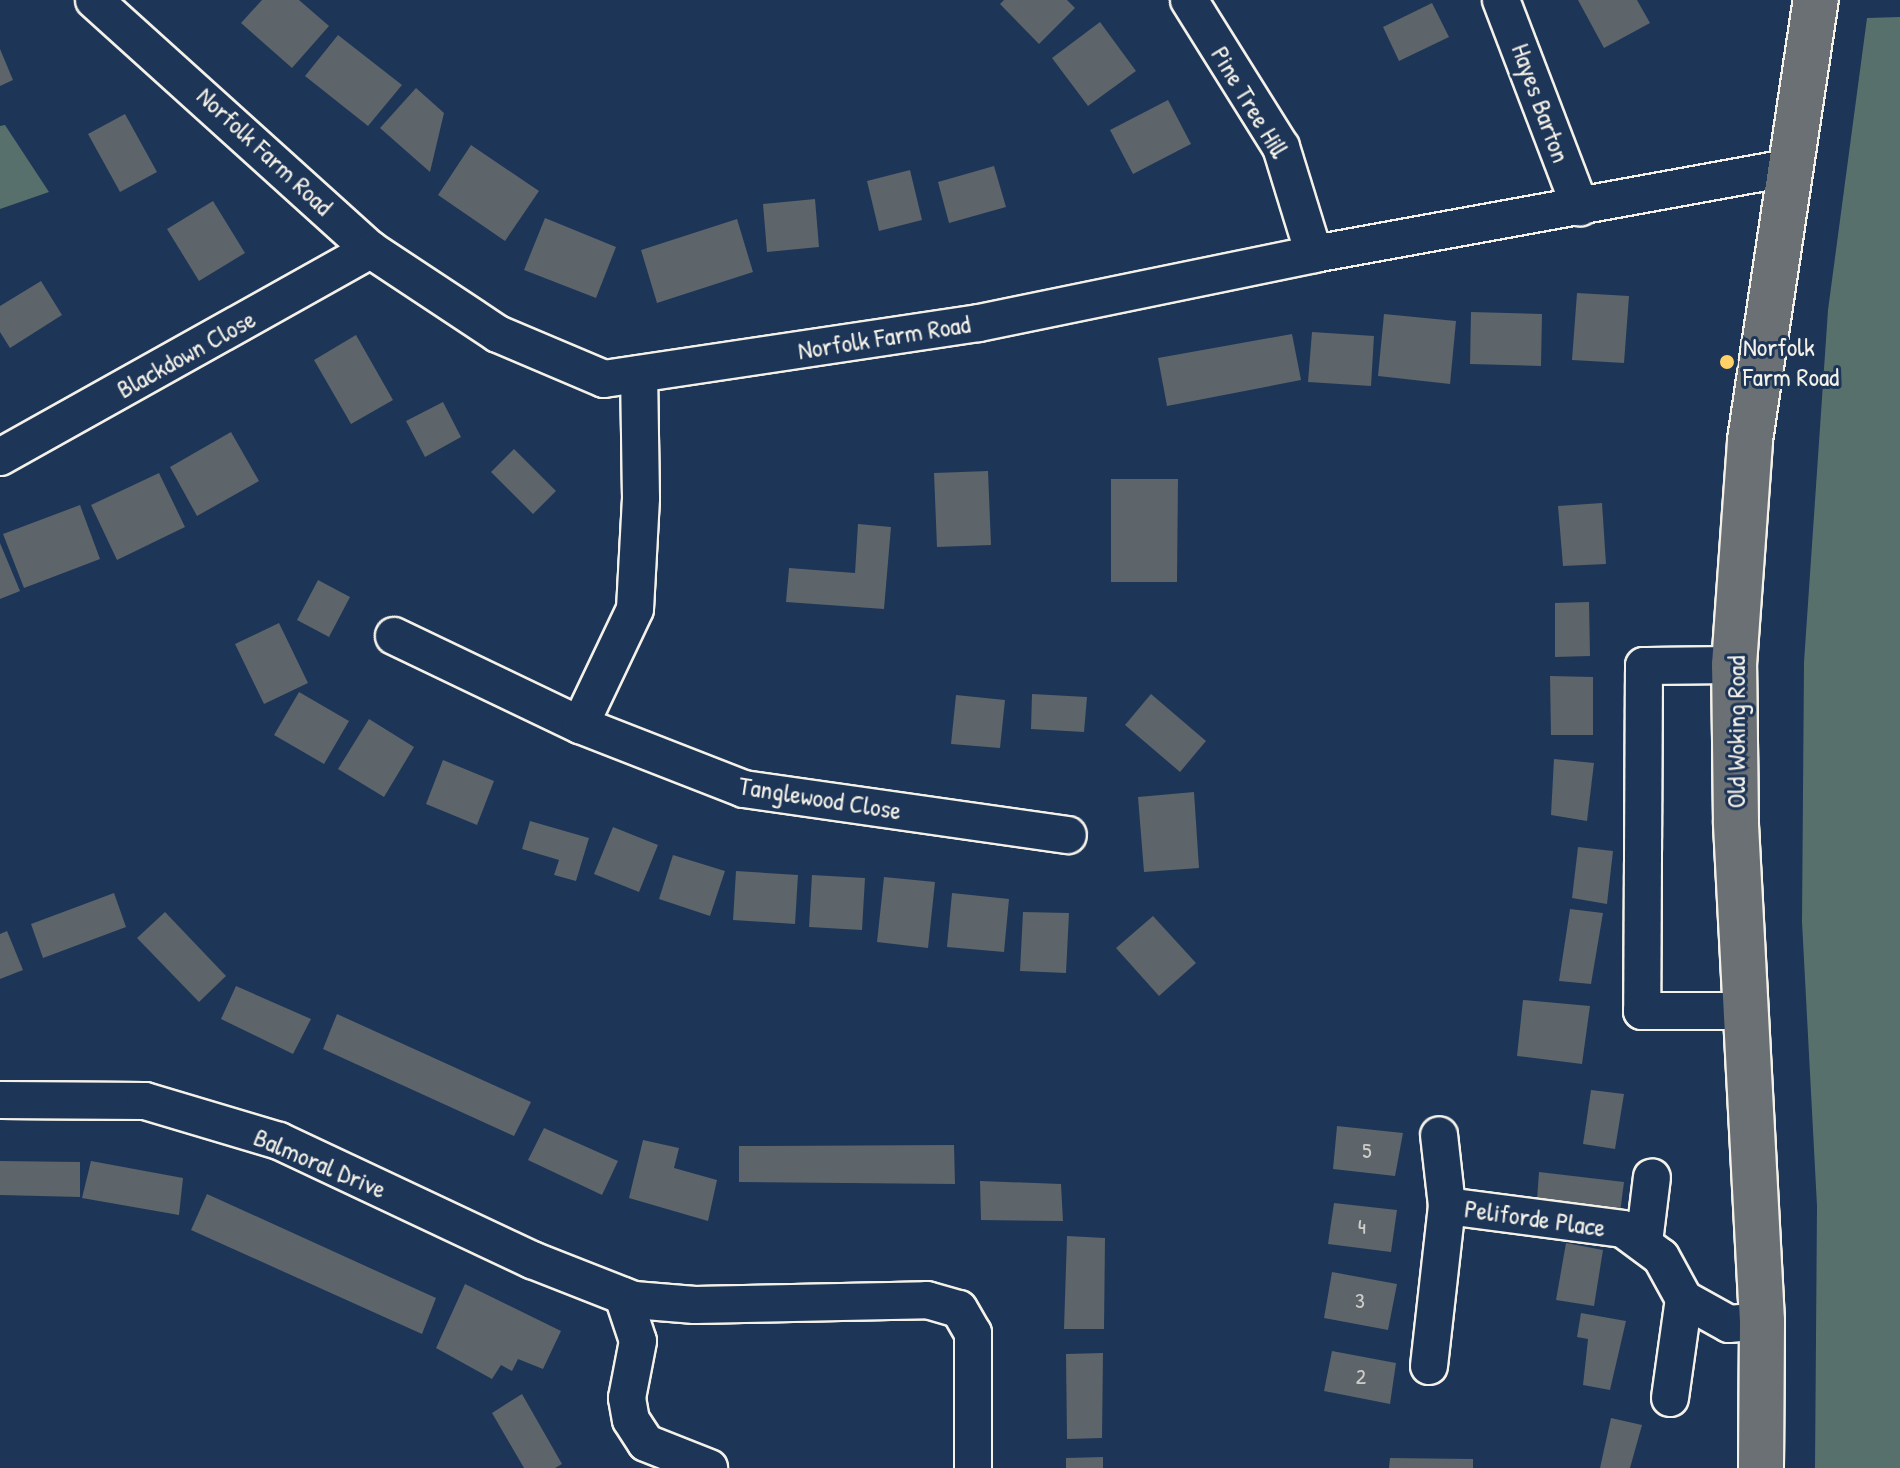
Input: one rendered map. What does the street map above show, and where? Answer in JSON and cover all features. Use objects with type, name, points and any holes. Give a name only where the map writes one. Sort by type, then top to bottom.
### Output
[{"type":"main road","name":"Old Woking Road","points":[[1761,1468],[1762,1321],[1744,1011],[1734,665],[1750,440],[1816,0]]},
{"type":"street","name":"Norfolk Farm Road","points":[[94,0],[371,250],[498,334],[604,379],[979,323],[1314,254],[1792,167]]},
{"type":"street","name":"Pine Tree Hill","points":[[1189,0],[1281,147],[1314,254]]},
{"type":"street","name":"Hayes Barton","points":[[1501,0],[1580,207]]},
{"type":"street","name":"Blackdown Close","points":[[0,457],[371,250]]},
{"type":"street","points":[[580,725],[635,609],[641,498],[639,374]]},
{"type":"street","name":"Tanglewood Close","points":[[394,636],[580,725],[744,789],[1068,835]]},
{"type":"street","points":[[1734,665],[1644,666],[1642,1011],[1744,1011]]},
{"type":"street","name":"Balmoral Drive","points":[[0,1100],[145,1101],[279,1141],[532,1260],[623,1296],[695,1305],[927,1300],[959,1309],[973,1333],[973,1468]]},
{"type":"street","name":"Peliforde Place","points":[[1429,1366],[1447,1206],[1439,1135]]},
{"type":"street","points":[[1644,1242],[1652,1177]]},
{"type":"street","name":"Peliforde Place","points":[[1447,1206],[1623,1229],[1661,1257],[1684,1299]]},
{"type":"street","points":[[623,1296],[638,1341],[627,1398],[631,1420],[646,1443],[709,1468]]},
{"type":"street","points":[[1670,1398],[1684,1299],[1729,1324],[1762,1321]]},
{"type":"green space","points":[[1900,17],[1900,1468],[1815,1468],[1817,1206],[1802,922],[1804,662],[1828,310],[1867,18]]},
{"type":"green space","points":[[5,125],[49,192],[0,209],[0,126]]},
{"type":"building","points":[[262,0],[299,0],[329,26],[292,68],[241,23]]},
{"type":"building","points":[[1004,0],[1067,0],[1075,8],[1039,44],[1000,4]]},
{"type":"building","points":[[1578,0],[1637,0],[1650,23],[1604,48]]},
{"type":"building","points":[[1432,3],[1449,37],[1399,61],[1383,27]]},
{"type":"building","points":[[1100,22],[1136,71],[1088,106],[1052,58]]},
{"type":"building","points":[[338,35],[402,85],[368,126],[305,76]]},
{"type":"building","points":[[0,49],[13,80],[0,86]]},
{"type":"building","points":[[416,88],[444,113],[430,172],[380,128]]},
{"type":"building","points":[[1168,100],[1191,144],[1133,174],[1110,130]]},
{"type":"building","points":[[125,114],[157,172],[120,192],[88,134]]},
{"type":"building","points":[[471,145],[539,191],[505,241],[438,195]]},
{"type":"building","points":[[994,166],[1006,207],[949,223],[938,182]]},
{"type":"building","points":[[910,170],[922,220],[879,231],[867,181]]},
{"type":"building","points":[[815,199],[819,247],[767,252],[763,204]]},
{"type":"building","points":[[213,201],[245,253],[199,281],[167,229]]},
{"type":"building","points":[[545,218],[616,247],[596,298],[524,270]]},
{"type":"building","points":[[737,219],[753,272],[657,303],[641,250]]},
{"type":"building","points":[[41,281],[62,315],[10,348],[0,332],[0,306]]},
{"type":"building","points":[[1577,293],[1629,296],[1624,363],[1572,360]]},
{"type":"building","points":[[1471,312],[1542,314],[1541,366],[1470,364]]},
{"type":"building","points":[[1384,314],[1456,321],[1450,384],[1378,376]]},
{"type":"building","points":[[1312,332],[1374,336],[1371,386],[1308,382]]},
{"type":"building","points":[[1292,334],[1301,380],[1167,406],[1158,358]]},
{"type":"building","points":[[356,335],[393,400],[351,424],[314,360]]},
{"type":"building","points":[[443,402],[461,437],[425,457],[406,421]]},
{"type":"building","points":[[231,432],[259,481],[197,516],[170,467]]},
{"type":"building","points":[[514,449],[556,491],[533,514],[491,472]]},
{"type":"building","points":[[988,471],[991,545],[937,547],[934,473]]},
{"type":"building","points":[[159,473],[185,527],[117,560],[91,505]]},
{"type":"building","points":[[1111,479],[1178,479],[1177,582],[1111,582]]},
{"type":"building","points":[[1602,503],[1606,564],[1563,566],[1558,506]]},
{"type":"building","points":[[80,505],[100,559],[24,588],[3,534]]},
{"type":"building","points":[[858,524],[891,527],[884,609],[786,602],[789,568],[855,573]]},
{"type":"building","points":[[0,543],[20,591],[0,599]]},
{"type":"building","points":[[318,580],[350,597],[329,637],[297,620]]},
{"type":"building","points":[[1589,602],[1590,656],[1555,657],[1555,603]]},
{"type":"building","points":[[279,623],[308,683],[264,704],[235,644]]},
{"type":"building","points":[[1550,676],[1593,677],[1593,735],[1551,735]]},
{"type":"building","points":[[299,692],[349,721],[324,764],[274,735]]},
{"type":"building","points":[[1032,694],[1087,697],[1084,732],[1031,729]]},
{"type":"building","points":[[1151,694],[1206,741],[1180,772],[1125,725]]},
{"type":"building","points":[[956,695],[1005,700],[1000,748],[951,744]]},
{"type":"building","points":[[369,719],[414,747],[384,797],[338,769]]},
{"type":"building","points":[[1554,759],[1594,763],[1587,821],[1551,815]]},
{"type":"building","points":[[443,760],[494,781],[477,825],[426,804]]},
{"type":"building","points":[[1194,792],[1199,868],[1144,872],[1138,797]]},
{"type":"building","points":[[530,821],[589,838],[576,881],[554,875],[559,860],[522,849]]},
{"type":"building","points":[[613,827],[658,845],[639,892],[594,874]]},
{"type":"building","points":[[1578,847],[1613,851],[1607,904],[1572,898]]},
{"type":"building","points":[[673,855],[725,871],[710,916],[659,899]]},
{"type":"building","points":[[736,871],[798,875],[795,924],[733,920]]},
{"type":"building","points":[[812,875],[865,878],[862,930],[809,927]]},
{"type":"building","points":[[884,877],[935,882],[928,948],[877,942]]},
{"type":"building","points":[[114,893],[126,927],[43,958],[31,924]]},
{"type":"building","points":[[952,893],[1009,899],[1004,952],[947,947]]},
{"type":"building","points":[[1570,909],[1603,913],[1591,984],[1559,981]]},
{"type":"building","points":[[165,912],[226,976],[199,1002],[137,938]]},
{"type":"building","points":[[1023,912],[1069,913],[1066,973],[1020,971]]},
{"type":"building","points":[[1153,916],[1196,963],[1159,996],[1116,948]]},
{"type":"building","points":[[7,931],[23,970],[0,979],[0,934]]},
{"type":"building","points":[[236,986],[311,1019],[293,1054],[221,1019]]},
{"type":"building","points":[[1523,1000],[1590,1006],[1582,1064],[1517,1056]]},
{"type":"building","points":[[337,1014],[531,1102],[514,1136],[323,1049]]},
{"type":"building","points":[[1591,1090],[1624,1094],[1615,1149],[1583,1144]]},
{"type":"building","points":[[1337,1126],[1403,1133],[1395,1176],[1333,1169]]},
{"type":"building","points":[[544,1128],[618,1161],[602,1195],[528,1160]]},
{"type":"building","points":[[643,1140],[679,1148],[674,1168],[717,1180],[708,1221],[629,1198]]},
{"type":"building","points":[[954,1145],[955,1184],[739,1182],[739,1146]]},
{"type":"building","points":[[0,1161],[80,1162],[80,1197],[0,1195]]},
{"type":"building","points":[[91,1161],[183,1178],[179,1215],[82,1198]]},
{"type":"building","points":[[1539,1172],[1624,1182],[1620,1213],[1537,1200]]},
{"type":"building","points":[[980,1181],[1061,1184],[1063,1221],[981,1220]]},
{"type":"building","points":[[207,1194],[436,1298],[422,1334],[191,1230]]},
{"type":"building","points":[[1334,1203],[1397,1210],[1391,1252],[1328,1244]]},
{"type":"building","points":[[1067,1236],[1105,1238],[1104,1329],[1064,1329]]},
{"type":"building","points":[[1566,1243],[1603,1250],[1594,1306],[1556,1300]]},
{"type":"building","points":[[1332,1272],[1397,1284],[1388,1330],[1324,1318]]},
{"type":"building","points":[[465,1284],[561,1331],[543,1369],[518,1359],[512,1371],[501,1365],[492,1379],[436,1348]]},
{"type":"building","points":[[1581,1313],[1626,1321],[1610,1390],[1583,1385],[1588,1339],[1577,1337]]},
{"type":"building","points":[[1332,1351],[1396,1363],[1390,1404],[1324,1391]]},
{"type":"building","points":[[1103,1353],[1102,1438],[1067,1439],[1066,1354]]},
{"type":"building","points":[[522,1394],[562,1464],[555,1468],[524,1468],[492,1413]]},
{"type":"building","points":[[1611,1418],[1642,1425],[1630,1468],[1600,1468]]},
{"type":"building","points":[[1103,1457],[1103,1468],[1066,1468],[1066,1458]]},
{"type":"building","points":[[1390,1458],[1473,1459],[1473,1468],[1389,1468]]},
{"type":"place","name":"Norfolk Farm Road","points":[[1727,362]]}]
